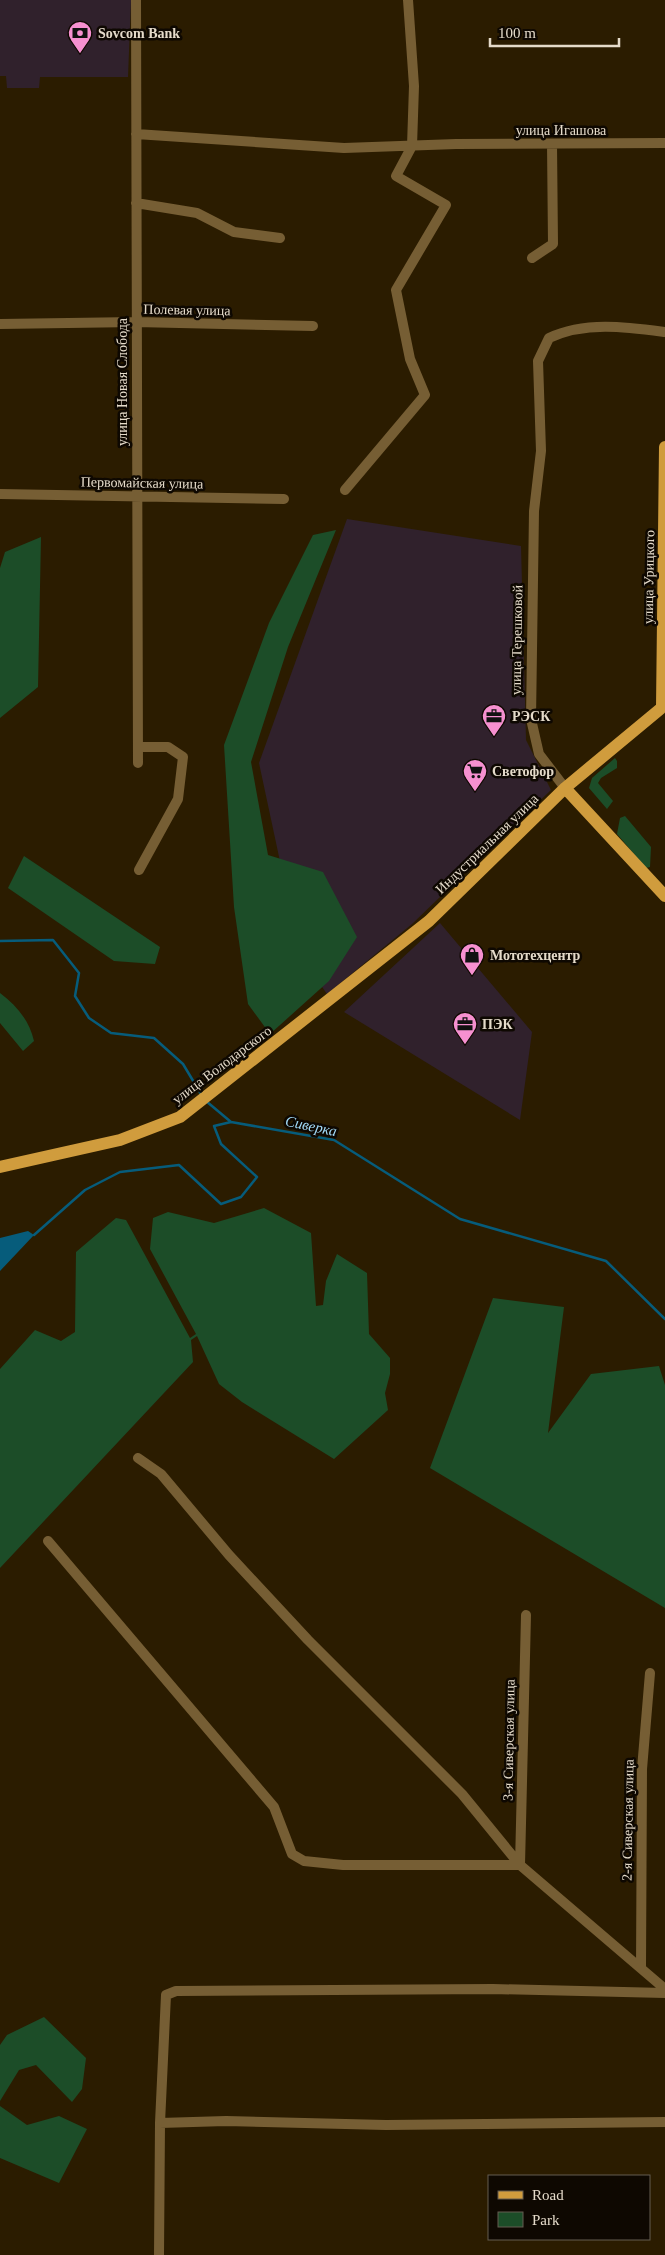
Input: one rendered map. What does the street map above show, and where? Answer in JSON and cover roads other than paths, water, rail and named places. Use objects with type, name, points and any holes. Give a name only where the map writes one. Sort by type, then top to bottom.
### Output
[{"type":"main road","name":"улица Урицкого","points":[[664,706],[665,447]]},
{"type":"main road","points":[[565,788],[664,706]]},
{"type":"main road","name":"улица Терешковой","points":[[565,788],[665,896]]},
{"type":"main road","name":"Индустриальная улица","points":[[429,921],[565,788]]},
{"type":"main road","name":"улица Володарского","points":[[0,1167],[120,1140],[180,1117],[429,921]]},
{"type":"street","name":"улица Новая Слобода","points":[[136,0],[138,763]]},
{"type":"street","points":[[345,490],[425,395],[410,359],[396,290],[446,205],[396,176],[412,146],[414,86],[408,0]]},
{"type":"street","name":"улица Игашова","points":[[136,134],[344,148],[456,144],[665,143]]},
{"type":"street","points":[[532,258],[553,244],[552,144]]},
{"type":"street","points":[[136,203],[197,213],[234,232],[280,238]]},
{"type":"street","name":"Полевая улица","points":[[0,324],[136,322],[313,326]]},
{"type":"street","name":"улица Терешковой","points":[[565,788],[539,754],[531,719],[534,511],[541,451],[538,361],[549,338],[567,330],[627,327],[665,332]]},
{"type":"street","name":"Первомайская улица","points":[[0,494],[284,499]]},
{"type":"street","points":[[138,747],[168,748],[183,757],[178,799],[139,870]]},
{"type":"street","points":[[138,1458],[161,1474],[236,1562],[308,1640],[462,1794],[520,1865],[641,1968],[665,1991]]},
{"type":"street","points":[[48,1541],[274,1807],[292,1854],[304,1861],[343,1865],[520,1865]]},
{"type":"street","name":"3-я Сиверская улица","points":[[520,1865],[526,1615]]},
{"type":"street","name":"2-я Сиверская улица","points":[[641,1968],[642,1769],[650,1673]]},
{"type":"street","points":[[159,2255],[160,2123],[164,2002],[166,1995],[176,1991],[493,1989],[665,1991]]},
{"type":"street","points":[[160,2123],[226,2121],[386,2125],[665,2122]]},
{"type":"water","points":[[28,1231],[34,1235],[0,1271],[0,1238]]},
{"type":"waterway","name":"Сиверка","points":[[0,941],[53,940],[79,973],[75,996],[89,1018],[111,1033],[154,1038],[183,1064],[201,1094]]},
{"type":"waterway","name":"Сиверка","points":[[206,1101],[231,1122],[334,1140],[460,1219],[606,1261],[665,1319]]},
{"type":"waterway","points":[[34,1235],[85,1190],[120,1172],[179,1165],[221,1204],[241,1197],[257,1177],[221,1144],[214,1126],[231,1122]]},
{"type":"place","name":"Sovcom Bank","points":[[80,54]]},
{"type":"place","name":"РЭСК","points":[[494,737]]},
{"type":"place","name":"Светофор","points":[[475,792]]},
{"type":"place","name":"Мототехцентр","points":[[472,976]]},
{"type":"place","name":"ПЭК","points":[[465,1045]]}]
